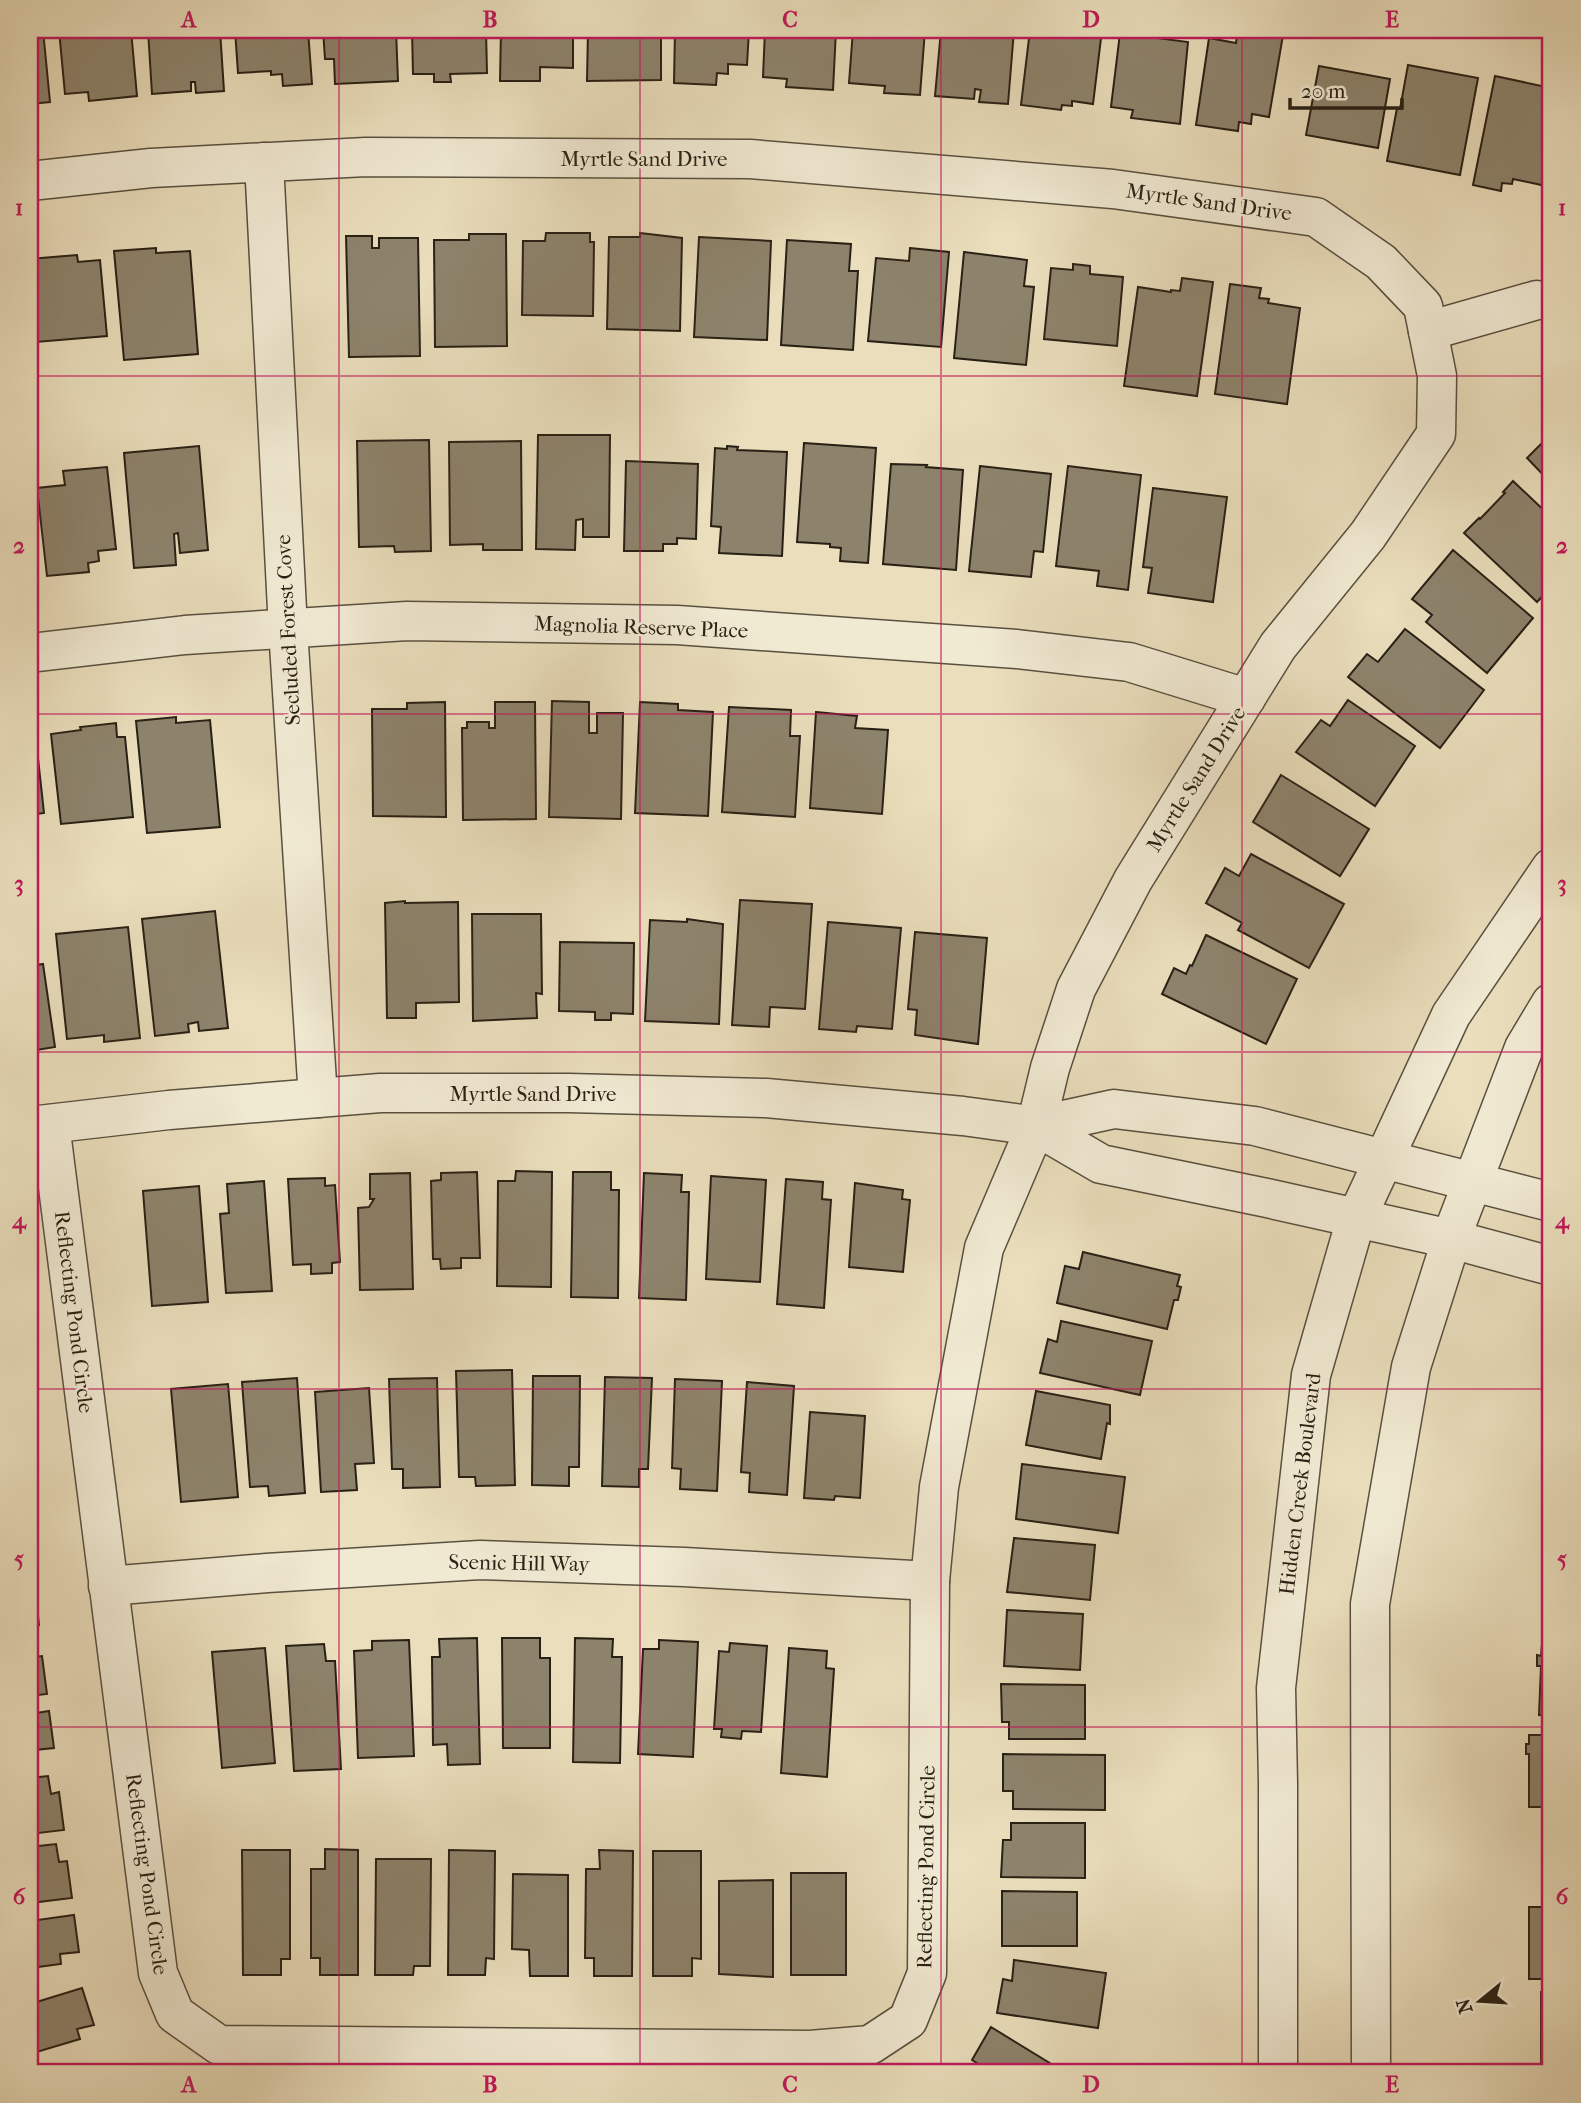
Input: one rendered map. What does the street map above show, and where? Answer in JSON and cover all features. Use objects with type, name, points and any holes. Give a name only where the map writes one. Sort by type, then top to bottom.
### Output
[{"type":"street","name":"Myrtle Sand Drive","points":[[30,181],[151,168],[366,157],[750,159],[1113,189],[1316,217],[1381,262],[1423,306],[1437,376],[1436,434],[1368,535],[1279,646],[1133,880],[1076,989],[1050,1068],[1036,1126]]},
{"type":"street","name":"Secluded Forest Cove","points":[[264,162],[288,629],[318,1098]]},
{"type":"street","points":[[1428,331],[1537,300]]},
{"type":"street","name":"Magnolia Reserve Place","points":[[30,653],[185,635],[407,621],[677,625],[1017,649],[1129,662],[1246,698]]},
{"type":"street","name":"Hidden Creek Boulevard","points":[[1278,2073],[1276,1688],[1311,1375],[1356,1219],[1451,1015],[1551,868]]},
{"type":"street","points":[[1371,2073],[1370,1604],[1411,1367],[1451,1239],[1473,1180],[1524,1048],[1551,1003]]},
{"type":"street","name":"Myrtle Sand Drive","points":[[40,1125],[169,1110],[380,1093],[569,1093],[766,1098],[962,1116],[1036,1126],[1114,1109],[1255,1126],[1551,1202]]},
{"type":"street","name":"Reflecting Pond Circle","points":[[40,1125],[108,1586],[158,1973],[175,2014],[219,2045],[810,2050],[870,2045],[908,2020],[927,1973],[930,1581],[939,1487],[984,1248],[1036,1126]]},
{"type":"street","name":"Myrtle Sand Drive","points":[[1036,1126],[1101,1164],[1451,1239],[1551,1266]]},
{"type":"street","name":"Scenic Hill Way","points":[[108,1586],[480,1560],[684,1567],[930,1581]]},
{"type":"building","points":[[30,30],[43,30],[50,102],[30,104]]},
{"type":"building","points":[[59,30],[131,30],[137,96],[89,101],[88,92],[65,94]]},
{"type":"building","points":[[148,30],[220,30],[224,91],[196,93],[195,82],[191,82],[191,91],[152,94]]},
{"type":"building","points":[[235,30],[308,30],[312,84],[283,86],[282,74],[271,75],[271,71],[238,73]]},
{"type":"building","points":[[323,30],[396,30],[398,81],[335,84],[334,59],[325,59]]},
{"type":"building","points":[[412,30],[486,30],[487,73],[450,74],[451,82],[434,82],[434,74],[413,74]]},
{"type":"building","points":[[501,30],[573,30],[573,68],[540,67],[540,81],[500,81]]},
{"type":"building","points":[[588,30],[661,30],[661,80],[587,81]]},
{"type":"building","points":[[675,30],[749,30],[747,65],[728,64],[728,74],[717,73],[716,85],[674,83]]},
{"type":"building","points":[[765,30],[836,30],[833,90],[786,87],[787,79],[763,77]]},
{"type":"building","points":[[853,30],[925,30],[920,95],[884,93],[885,86],[849,83]]},
{"type":"building","points":[[941,30],[1014,30],[1008,104],[979,102],[981,90],[975,89],[974,99],[935,96]]},
{"type":"building","points":[[1030,30],[1102,30],[1093,104],[1072,101],[1072,106],[1062,105],[1061,110],[1021,105]]},
{"type":"building","points":[[1238,30],[1283,35],[1269,117],[1252,114],[1251,124],[1239,122],[1238,131],[1196,125],[1209,38],[1236,43]]},
{"type":"building","points":[[1120,33],[1188,42],[1180,124],[1131,118],[1133,110],[1111,107]]},
{"type":"building","points":[[1408,65],[1478,78],[1460,175],[1387,161]]},
{"type":"building","points":[[1319,66],[1390,79],[1378,148],[1306,135]]},
{"type":"building","points":[[1495,76],[1551,88],[1551,161],[1546,186],[1513,179],[1512,184],[1502,183],[1501,191],[1473,185]]},
{"type":"building","points":[[546,233],[590,233],[590,242],[594,242],[593,316],[522,315],[523,241],[545,241]]},
{"type":"building","points":[[640,233],[682,238],[680,331],[607,329],[609,237],[640,237]]},
{"type":"building","points":[[469,234],[506,234],[507,346],[435,347],[434,240],[469,240]]},
{"type":"building","points":[[346,236],[372,236],[372,248],[379,248],[379,238],[418,238],[420,356],[349,357]]},
{"type":"building","points":[[699,237],[771,241],[767,340],[694,337]]},
{"type":"building","points":[[787,240],[851,244],[849,271],[858,271],[853,350],[781,345]]},
{"type":"building","points":[[156,248],[156,253],[190,251],[198,354],[124,360],[114,251]]},
{"type":"building","points":[[910,248],[949,252],[941,347],[868,341],[876,258],[909,261]]},
{"type":"building","points":[[964,252],[1027,260],[1024,286],[1034,287],[1026,365],[954,358]]},
{"type":"building","points":[[77,255],[78,262],[100,260],[107,336],[36,342],[30,259]]},
{"type":"building","points":[[1073,264],[1090,266],[1090,274],[1123,277],[1117,346],[1044,339],[1051,268],[1073,270]]},
{"type":"building","points":[[1182,278],[1213,282],[1197,396],[1124,386],[1138,287],[1180,291]]},
{"type":"building","points":[[1230,284],[1261,288],[1259,298],[1269,299],[1268,303],[1300,308],[1287,404],[1215,394]]},
{"type":"building","points":[[1551,434],[1551,483],[1527,458]]},
{"type":"building","points":[[538,435],[610,435],[609,537],[583,537],[583,519],[576,520],[575,550],[536,549]]},
{"type":"building","points":[[429,440],[431,551],[395,552],[394,546],[359,547],[357,441]]},
{"type":"building","points":[[521,441],[522,550],[483,550],[483,544],[450,545],[449,442]]},
{"type":"building","points":[[804,443],[876,448],[868,563],[840,561],[841,548],[830,547],[830,544],[797,542]]},
{"type":"building","points":[[199,446],[208,550],[180,553],[178,533],[174,534],[176,565],[134,568],[124,453]]},
{"type":"building","points":[[727,446],[738,447],[737,450],[787,452],[782,556],[719,553],[721,527],[711,526],[715,448],[727,449]]},
{"type":"building","points":[[626,461],[698,464],[696,539],[677,538],[677,544],[663,544],[663,551],[624,551]]},
{"type":"building","points":[[891,464],[963,470],[956,570],[883,564]]},
{"type":"building","points":[[980,466],[1051,474],[1043,552],[1034,551],[1031,577],[969,571]]},
{"type":"building","points":[[1068,466],[1141,475],[1128,590],[1097,586],[1099,571],[1056,566]]},
{"type":"building","points":[[107,467],[116,549],[98,551],[99,561],[88,563],[89,572],[47,576],[37,488],[65,485],[63,471]]},
{"type":"building","points":[[1513,481],[1551,517],[1551,587],[1537,602],[1464,533],[1505,493],[1503,492]]},
{"type":"building","points":[[1153,488],[1227,497],[1213,602],[1148,593],[1152,568],[1143,567]]},
{"type":"building","points":[[1453,550],[1533,618],[1487,673],[1426,622],[1432,615],[1412,599]]},
{"type":"building","points":[[1405,629],[1484,690],[1440,748],[1348,677],[1367,654],[1378,662]]},
{"type":"building","points":[[1348,700],[1415,746],[1375,806],[1296,752],[1321,720],[1330,726]]},
{"type":"building","points":[[552,701],[589,702],[589,733],[597,733],[597,713],[623,713],[621,819],[549,817]]},
{"type":"building","points":[[445,702],[446,817],[373,816],[372,709],[407,709],[407,703]]},
{"type":"building","points":[[495,702],[535,702],[536,819],[463,820],[462,728],[467,728],[467,722],[489,722],[489,728],[495,728]]},
{"type":"building","points":[[640,702],[678,704],[678,710],[713,712],[708,816],[635,813]]},
{"type":"building","points":[[729,707],[791,710],[790,736],[800,736],[795,817],[722,812]]},
{"type":"building","points":[[816,712],[857,716],[855,728],[888,730],[882,814],[810,808]]},
{"type":"building","points":[[176,717],[176,723],[210,720],[220,827],[147,833],[136,721]]},
{"type":"building","points":[[116,723],[117,737],[125,737],[133,817],[61,824],[51,734]]},
{"type":"building","points":[[30,732],[33,740],[36,740],[44,813],[30,815]]},
{"type":"building","points":[[1281,775],[1369,829],[1340,876],[1253,822]]},
{"type":"building","points":[[1251,854],[1344,904],[1309,968],[1238,930],[1242,923],[1206,903],[1225,868],[1239,876]]},
{"type":"building","points":[[740,900],[812,904],[805,1009],[770,1007],[769,1027],[732,1025]]},
{"type":"building","points":[[458,902],[459,1002],[416,1003],[416,1018],[387,1018],[385,903]]},
{"type":"building","points":[[215,911],[228,1028],[199,1031],[198,1022],[188,1024],[189,1032],[155,1036],[142,919]]},
{"type":"building","points":[[472,914],[541,914],[542,994],[536,993],[537,1018],[473,1021]]},
{"type":"building","points":[[687,919],[723,924],[719,1024],[645,1021],[650,920],[687,922]]},
{"type":"building","points":[[828,922],[901,928],[892,1029],[857,1026],[856,1032],[819,1029]]},
{"type":"building","points":[[128,927],[140,1038],[104,1042],[104,1035],[67,1039],[56,934]]},
{"type":"building","points":[[915,932],[987,938],[978,1044],[915,1035],[917,1010],[908,1009]]},
{"type":"building","points":[[1206,935],[1297,979],[1266,1044],[1162,994],[1174,968],[1186,974],[1190,965],[1192,966]]},
{"type":"building","points":[[560,942],[634,943],[633,1014],[611,1013],[611,1020],[595,1020],[595,1012],[559,1011]]},
{"type":"building","points":[[43,964],[55,1047],[30,1051],[30,966]]},
{"type":"building","points":[[516,1171],[552,1172],[551,1287],[497,1286],[498,1181],[515,1181]]},
{"type":"building","points":[[477,1172],[480,1258],[461,1258],[461,1268],[441,1269],[440,1259],[433,1259],[431,1181],[441,1180],[441,1173]]},
{"type":"building","points":[[573,1172],[611,1172],[611,1190],[619,1190],[618,1298],[571,1297]]},
{"type":"building","points":[[410,1173],[413,1289],[360,1290],[358,1208],[369,1207],[374,1199],[370,1199],[370,1174]]},
{"type":"building","points":[[644,1173],[682,1175],[681,1192],[689,1192],[686,1300],[639,1298]]},
{"type":"building","points":[[711,1176],[766,1180],[760,1282],[706,1279]]},
{"type":"building","points":[[325,1178],[325,1186],[335,1185],[340,1262],[332,1263],[332,1273],[311,1274],[311,1264],[293,1265],[288,1179]]},
{"type":"building","points":[[786,1179],[823,1182],[822,1199],[831,1200],[824,1308],[777,1304]]},
{"type":"building","points":[[264,1181],[272,1291],[226,1293],[220,1214],[229,1213],[227,1184]]},
{"type":"building","points":[[855,1183],[903,1190],[902,1199],[910,1200],[903,1272],[849,1267]]},
{"type":"building","points":[[199,1186],[208,1302],[152,1306],[143,1191]]},
{"type":"building","points":[[1083,1252],[1180,1275],[1177,1286],[1181,1287],[1178,1300],[1174,1300],[1167,1329],[1057,1303],[1065,1266],[1079,1269]]},
{"type":"building","points":[[1061,1321],[1152,1341],[1140,1395],[1040,1373],[1048,1339],[1057,1342]]},
{"type":"building","points":[[512,1370],[515,1485],[476,1486],[475,1477],[459,1477],[456,1371]]},
{"type":"building","points":[[533,1376],[580,1376],[579,1467],[569,1467],[569,1486],[532,1485]]},
{"type":"building","points":[[605,1377],[652,1378],[648,1469],[639,1469],[639,1487],[602,1486]]},
{"type":"building","points":[[297,1378],[305,1493],[269,1496],[268,1486],[250,1487],[242,1382]]},
{"type":"building","points":[[437,1378],[440,1487],[403,1488],[403,1469],[392,1469],[389,1379]]},
{"type":"building","points":[[675,1379],[722,1381],[717,1491],[680,1489],[681,1469],[672,1468]]},
{"type":"building","points":[[747,1382],[794,1386],[787,1495],[749,1492],[750,1473],[741,1472]]},
{"type":"building","points":[[228,1384],[238,1497],[181,1502],[171,1389]]},
{"type":"building","points":[[369,1388],[374,1463],[355,1464],[357,1490],[321,1492],[315,1392]]},
{"type":"building","points":[[1036,1391],[1110,1405],[1110,1424],[1107,1423],[1101,1459],[1026,1445]]},
{"type":"building","points":[[810,1412],[865,1416],[860,1498],[804,1498]]},
{"type":"building","points":[[1022,1464],[1125,1477],[1118,1533],[1016,1519]]},
{"type":"building","points":[[1014,1538],[1095,1545],[1090,1600],[1007,1592]]},
{"type":"building","points":[[35,1589],[39,1625],[30,1626],[30,1590]]},
{"type":"building","points":[[1007,1610],[1083,1614],[1080,1670],[1004,1666]]},
{"type":"building","points":[[477,1638],[480,1764],[448,1765],[447,1744],[433,1745],[432,1657],[440,1657],[439,1639]]},
{"type":"building","points":[[502,1638],[540,1638],[540,1658],[550,1658],[550,1748],[503,1748]]},
{"type":"building","points":[[575,1638],[613,1639],[612,1657],[622,1657],[620,1763],[573,1762]]},
{"type":"building","points":[[30,1640],[34,1657],[42,1656],[47,1694],[30,1696]]},
{"type":"building","points":[[409,1640],[414,1756],[358,1758],[354,1651],[372,1650],[372,1641]]},
{"type":"building","points":[[659,1640],[698,1642],[693,1757],[638,1754],[643,1649],[659,1649]]},
{"type":"building","points":[[730,1643],[767,1646],[761,1732],[742,1731],[741,1739],[721,1737],[722,1729],[714,1729],[719,1651],[729,1652]]},
{"type":"building","points":[[324,1644],[326,1661],[335,1661],[341,1769],[294,1771],[286,1646]]},
{"type":"building","points":[[1542,1644],[1551,1644],[1551,1716],[1539,1715],[1541,1666],[1537,1666],[1537,1655],[1541,1656]]},
{"type":"building","points":[[265,1648],[275,1763],[222,1768],[212,1652]]},
{"type":"building","points":[[789,1648],[827,1651],[826,1668],[834,1669],[827,1777],[781,1773]]},
{"type":"building","points":[[1001,1684],[1085,1685],[1085,1739],[1009,1739],[1009,1722],[1002,1722]]},
{"type":"building","points":[[49,1711],[54,1748],[35,1750],[36,1760],[30,1761],[30,1714]]},
{"type":"building","points":[[1529,1735],[1551,1735],[1551,1807],[1529,1807],[1529,1754],[1526,1754],[1526,1744],[1529,1744]]},
{"type":"building","points":[[1003,1754],[1105,1755],[1105,1810],[1013,1809],[1013,1791],[1003,1791]]},
{"type":"building","points":[[48,1776],[51,1794],[59,1792],[64,1830],[30,1834],[30,1778]]},
{"type":"building","points":[[1548,1821],[1551,1821],[1551,1894],[1548,1894],[1548,1861],[1545,1862],[1544,1853],[1548,1853]]},
{"type":"building","points":[[1011,1823],[1085,1823],[1085,1878],[1001,1877],[1003,1840],[1011,1840]]},
{"type":"building","points":[[56,1844],[59,1862],[67,1861],[72,1898],[30,1903],[30,1847]]},
{"type":"building","points":[[325,1849],[358,1850],[358,1975],[320,1975],[320,1958],[311,1958],[311,1869],[325,1869]]},
{"type":"building","points":[[242,1850],[290,1850],[290,1959],[281,1959],[281,1975],[243,1975]]},
{"type":"building","points":[[449,1850],[495,1851],[494,1959],[486,1958],[485,1975],[448,1975]]},
{"type":"building","points":[[599,1850],[633,1851],[632,1976],[594,1976],[594,1958],[585,1958],[586,1869],[600,1869]]},
{"type":"building","points":[[653,1851],[701,1851],[701,1959],[692,1958],[692,1976],[653,1976]]},
{"type":"building","points":[[376,1859],[431,1859],[430,1966],[414,1966],[413,1975],[375,1975]]},
{"type":"building","points":[[791,1873],[846,1873],[846,1975],[791,1975]]},
{"type":"building","points":[[513,1874],[568,1875],[568,1976],[530,1976],[529,1950],[512,1949]]},
{"type":"building","points":[[773,1880],[773,1977],[719,1974],[719,1881]]},
{"type":"building","points":[[1002,1891],[1077,1892],[1077,1946],[1002,1946]]},
{"type":"building","points":[[1529,1907],[1551,1907],[1551,1979],[1529,1979]]},
{"type":"building","points":[[74,1915],[79,1952],[60,1954],[61,1964],[30,1968],[30,1921]]},
{"type":"building","points":[[1014,1960],[1106,1973],[1098,2028],[997,2013],[1003,1979],[1012,1981]]},
{"type":"building","points":[[82,1988],[94,2025],[77,2029],[80,2039],[30,2054],[30,2004]]},
{"type":"building","points":[[1541,1992],[1551,1992],[1551,2064],[1541,2064]]},
{"type":"building","points":[[991,2027],[1066,2073],[974,2073],[980,2065],[972,2060]]}]
